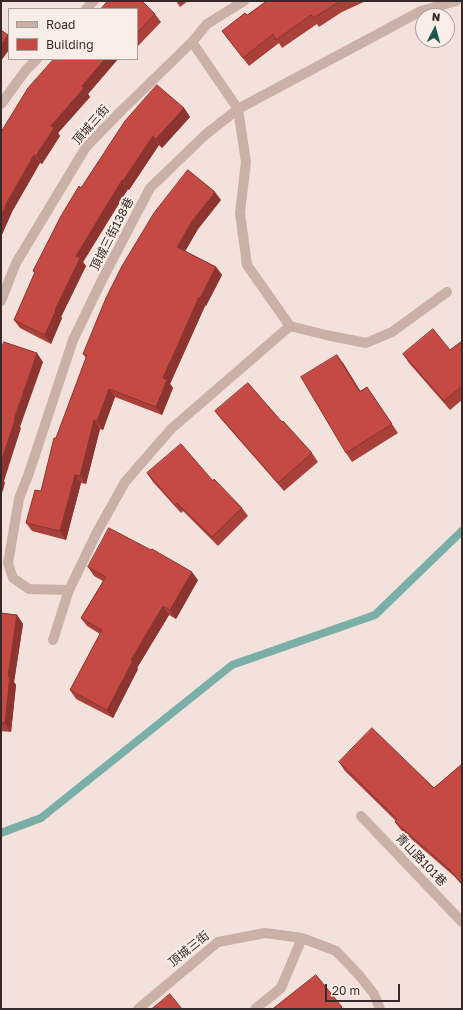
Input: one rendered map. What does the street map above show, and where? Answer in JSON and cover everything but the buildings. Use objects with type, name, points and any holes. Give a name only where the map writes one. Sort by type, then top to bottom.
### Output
[{"type":"lane","name":"頂城三街","points":[[1,301],[16,263],[86,147],[120,111],[192,42],[207,24],[244,1]]},
{"type":"lane","name":"頂城三街138巷","points":[[69,590],[29,589],[13,578],[8,563],[19,500],[74,340],[103,278],[150,188],[205,135],[238,109],[421,11],[456,1]]},
{"type":"lane","points":[[192,42],[238,109],[246,162],[240,213],[247,265],[290,326],[326,335],[366,342],[392,332],[447,292]]},
{"type":"lane","points":[[1,104],[26,70],[36,60]]},
{"type":"lane","points":[[54,640],[69,590],[97,532],[125,482],[171,429],[290,326]]},
{"type":"lane","name":"青山路101巷","points":[[361,816],[462,922]]},
{"type":"lane","name":"頂城三街","points":[[138,1009],[218,942],[265,933],[302,938],[336,952],[359,975],[374,994],[380,1009]]},
{"type":"lane","points":[[255,1009],[281,988],[302,938]]},
{"type":"waterway","points":[[1,833],[41,818],[232,665],[375,615],[462,531]]}]
